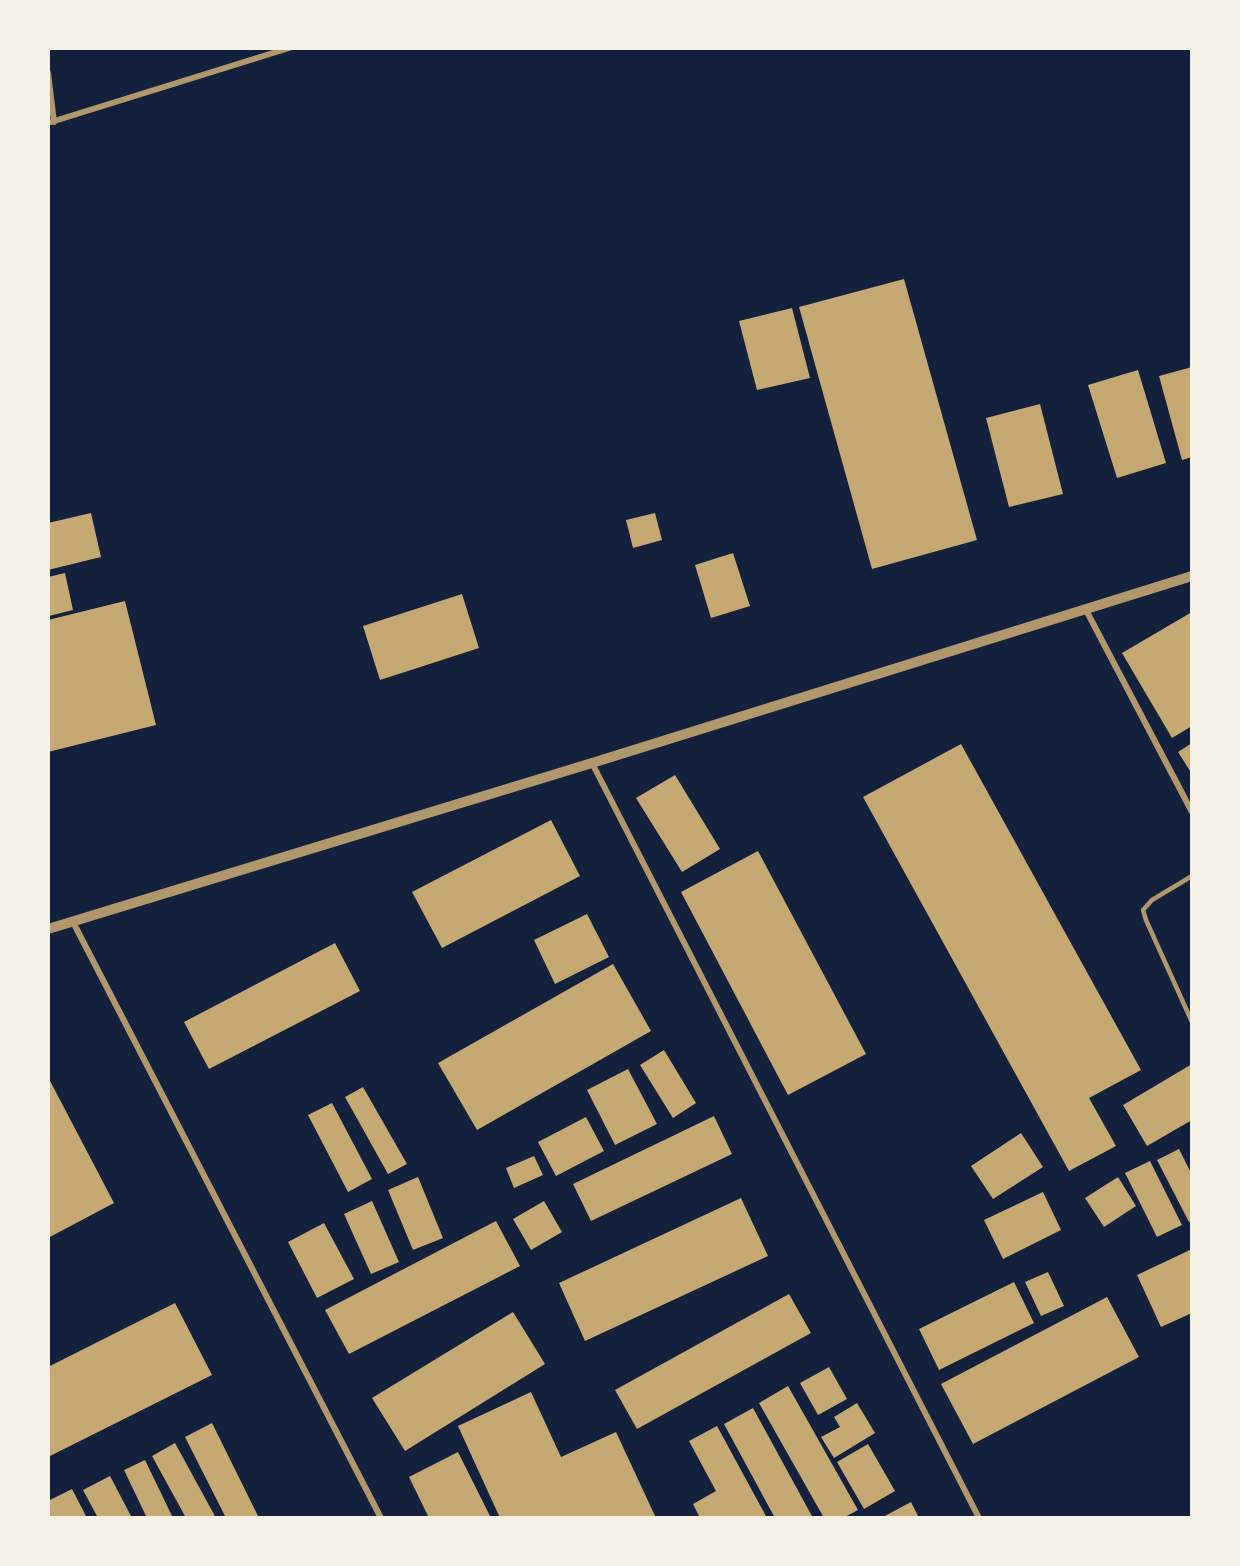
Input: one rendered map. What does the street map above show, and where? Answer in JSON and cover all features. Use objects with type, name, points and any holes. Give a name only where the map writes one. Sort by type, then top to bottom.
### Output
[{"type":"street","points":[[48,73],[51,122],[289,48]]},
{"type":"street","points":[[48,929],[1192,576]]},
{"type":"street","points":[[1086,610],[1192,812]]},
{"type":"street","points":[[592,763],[979,1518]]},
{"type":"street","points":[[73,922],[381,1518]]},
{"type":"lane","points":[[1192,876],[1152,900],[1143,910],[1192,1022]]},
{"type":"building","points":[[904,279],[977,540],[872,569],[799,307]]},
{"type":"building","points":[[792,308],[810,378],[757,390],[739,321]]},
{"type":"building","points":[[1192,367],[1192,457],[1182,460],[1159,376]]},
{"type":"building","points":[[1138,370],[1166,463],[1117,478],[1088,385]]},
{"type":"building","points":[[1040,404],[1063,494],[1009,507],[986,418]]},
{"type":"building","points":[[91,513],[101,557],[48,570],[48,523]]},
{"type":"building","points":[[655,513],[662,540],[633,548],[626,520]]},
{"type":"building","points":[[733,553],[750,606],[711,618],[695,565]]},
{"type":"building","points":[[65,573],[73,610],[49,616],[48,577]]},
{"type":"building","points":[[462,594],[479,648],[380,680],[363,626]]},
{"type":"building","points":[[125,601],[156,725],[48,752],[48,620]]},
{"type":"building","points":[[1192,612],[1192,726],[1172,738],[1122,653]]},
{"type":"building","points":[[1192,743],[1192,774],[1178,752]]},
{"type":"building","points":[[961,744],[1141,1070],[1089,1098],[1116,1146],[1069,1171],[863,797]]},
{"type":"building","points":[[675,775],[720,849],[682,872],[636,798]]},
{"type":"building","points":[[551,820],[580,876],[442,948],[412,892]]},
{"type":"building","points":[[758,851],[866,1054],[788,1095],[681,892]]},
{"type":"building","points":[[587,914],[609,957],[555,984],[534,940]]},
{"type":"building","points":[[335,943],[360,991],[209,1069],[184,1022]]},
{"type":"building","points":[[613,964],[651,1031],[477,1130],[438,1063]]},
{"type":"building","points":[[664,1050],[696,1103],[673,1118],[640,1065]]},
{"type":"building","points":[[1192,1064],[1192,1120],[1147,1146],[1123,1105]]},
{"type":"building","points":[[628,1069],[657,1124],[615,1145],[587,1090]]},
{"type":"building","points":[[48,1077],[114,1203],[48,1238]]},
{"type":"building","points":[[363,1087],[407,1164],[388,1174],[345,1097]]},
{"type":"building","points":[[332,1103],[372,1179],[348,1192],[308,1115]]},
{"type":"building","points":[[714,1116],[732,1154],[591,1221],[573,1184]]},
{"type":"building","points":[[586,1117],[604,1151],[556,1176],[538,1142]]},
{"type":"building","points":[[1021,1133],[1043,1167],[993,1199],[971,1166]]},
{"type":"building","points":[[1179,1149],[1192,1175],[1192,1220],[1189,1222],[1157,1160]]},
{"type":"building","points":[[534,1156],[543,1175],[514,1188],[506,1168]]},
{"type":"building","points":[[1150,1161],[1182,1225],[1157,1237],[1125,1173]]},
{"type":"building","points":[[418,1177],[443,1238],[413,1250],[388,1190]]},
{"type":"building","points":[[1118,1177],[1136,1206],[1104,1227],[1085,1198]]},
{"type":"building","points":[[1043,1192],[1061,1230],[1003,1259],[984,1220]]},
{"type":"building","points":[[741,1198],[768,1256],[585,1341],[559,1283]]},
{"type":"building","points":[[372,1201],[399,1262],[371,1274],[344,1214]]},
{"type":"building","points":[[544,1201],[562,1232],[531,1250],[513,1219]]},
{"type":"building","points":[[496,1221],[520,1266],[349,1354],[325,1310]]},
{"type":"building","points":[[324,1223],[354,1279],[317,1298],[288,1242]]},
{"type":"building","points":[[1192,1249],[1192,1313],[1161,1327],[1137,1275]]},
{"type":"building","points":[[1048,1272],[1064,1306],[1041,1316],[1025,1282]]},
{"type":"building","points":[[1014,1282],[1034,1323],[939,1370],[919,1329]]},
{"type":"building","points":[[789,1294],[811,1333],[637,1429],[615,1390]]},
{"type":"building","points":[[1107,1297],[1139,1357],[973,1444],[941,1384]]},
{"type":"building","points":[[175,1303],[212,1375],[48,1457],[48,1367]]},
{"type":"building","points":[[513,1312],[545,1364],[405,1451],[372,1398]]},
{"type":"building","points":[[829,1367],[847,1399],[818,1415],[800,1383]]},
{"type":"building","points":[[788,1386],[858,1510],[843,1518],[824,1518],[759,1403]]},
{"type":"building","points":[[531,1392],[561,1457],[616,1432],[656,1518],[500,1518],[458,1426]]},
{"type":"building","points":[[857,1403],[875,1433],[834,1458],[821,1437],[840,1427],[834,1417]]},
{"type":"building","points":[[753,1408],[813,1518],[775,1518],[724,1424]]},
{"type":"building","points":[[212,1423],[259,1518],[226,1518],[185,1437]]},
{"type":"building","points":[[717,1426],[767,1518],[700,1518],[693,1504],[716,1491],[689,1441]]},
{"type":"building","points":[[175,1443],[216,1518],[186,1518],[152,1456]]},
{"type":"building","points":[[868,1444],[895,1491],[864,1509],[837,1462]]},
{"type":"building","points":[[458,1452],[491,1518],[429,1518],[409,1477]]},
{"type":"building","points":[[145,1460],[173,1518],[147,1518],[124,1470]]},
{"type":"building","points":[[110,1476],[132,1518],[98,1518],[83,1490]]},
{"type":"building","points":[[72,1489],[87,1518],[48,1518],[48,1501]]},
{"type":"building","points":[[911,1502],[919,1518],[881,1518]]}]
